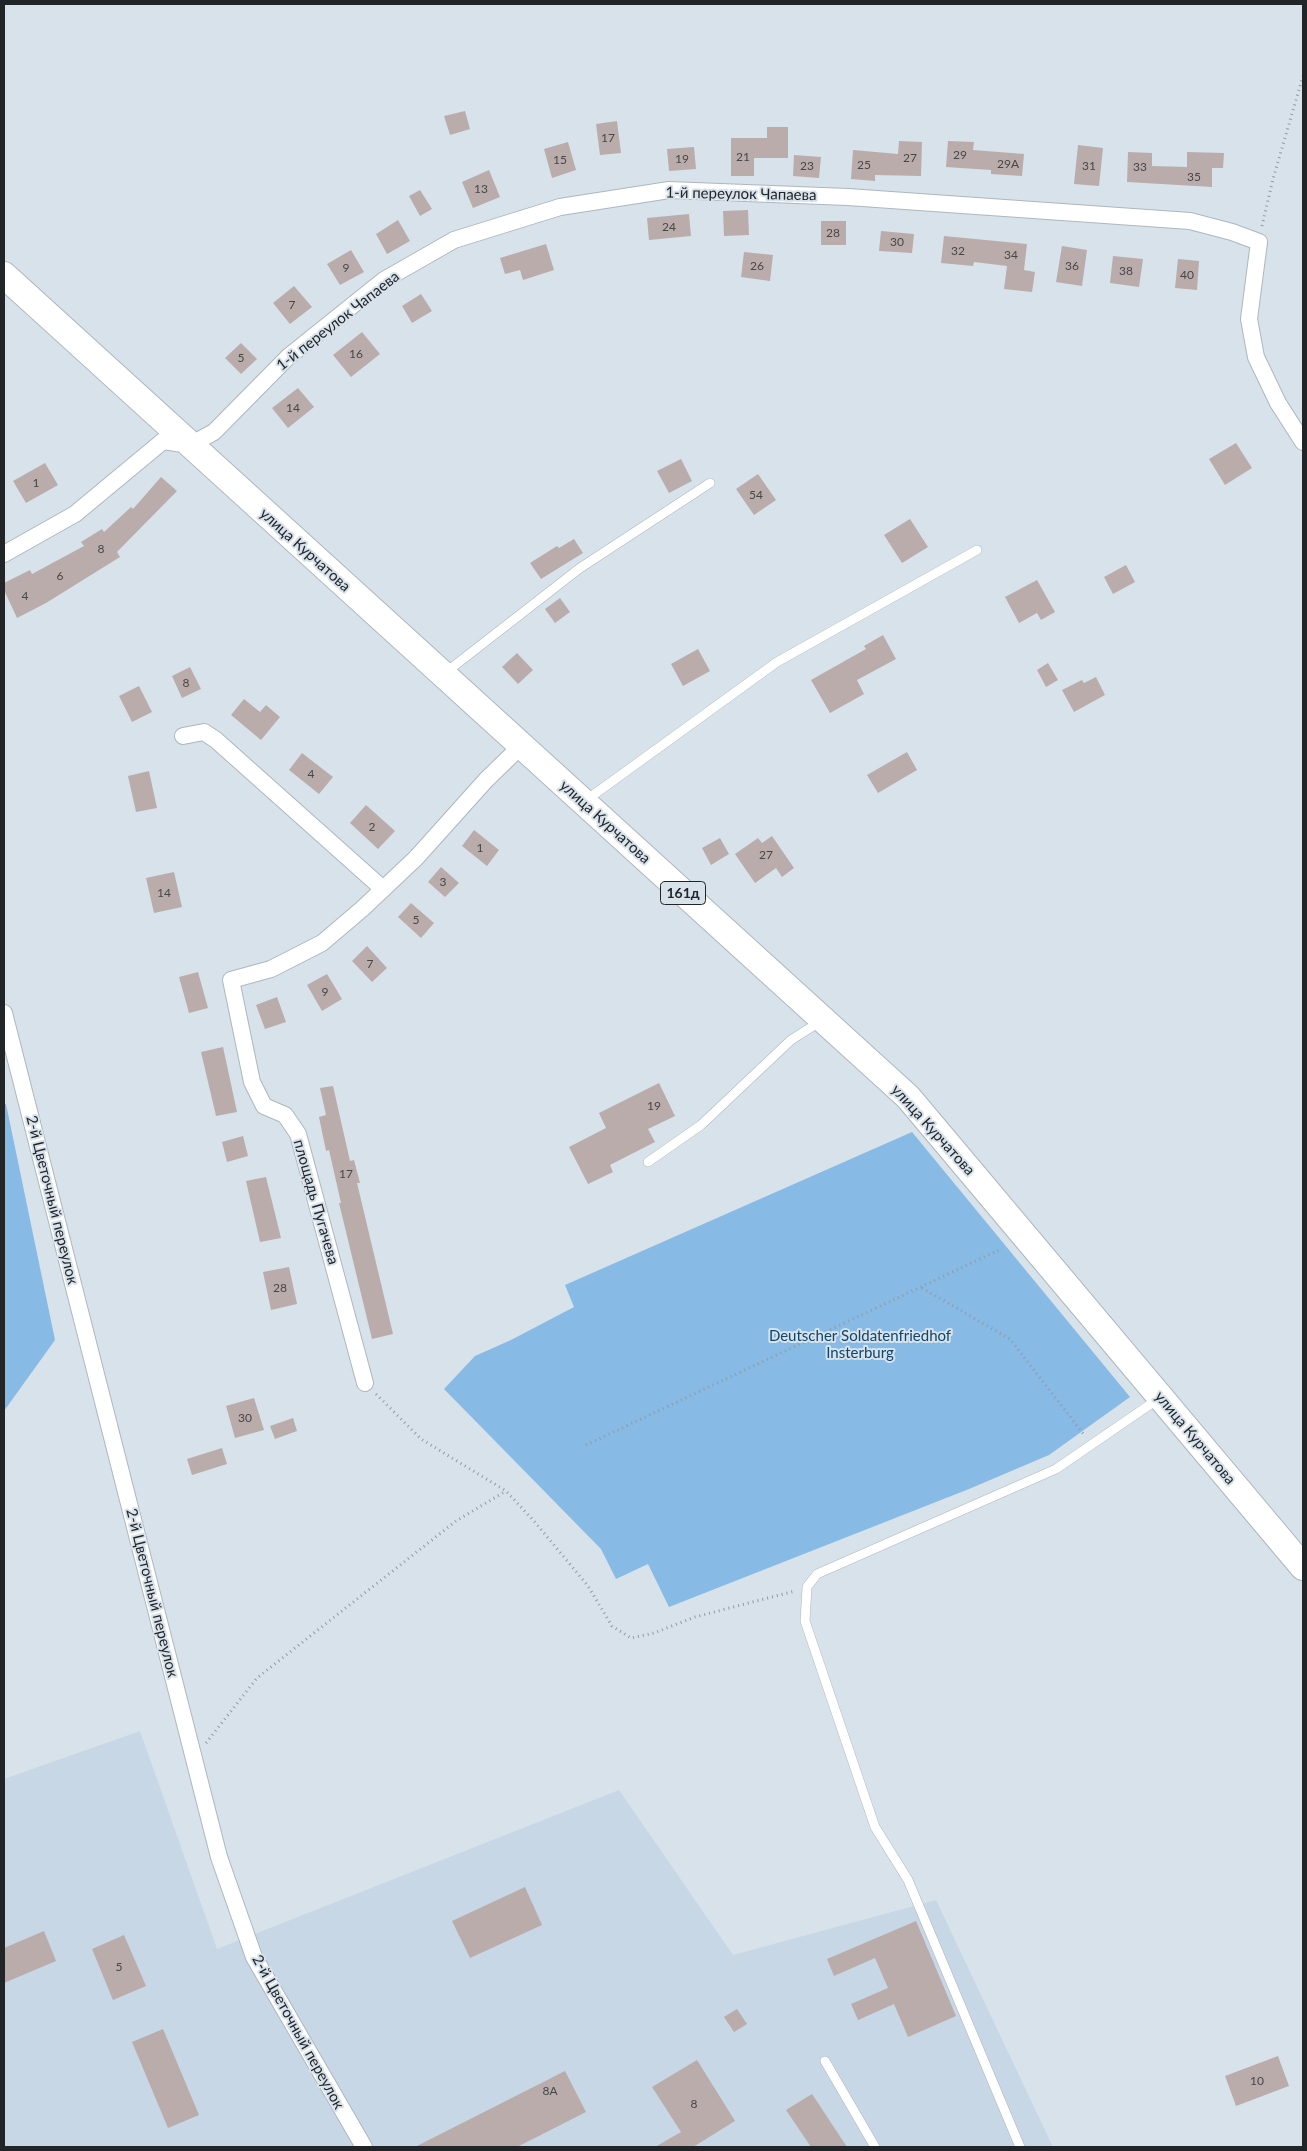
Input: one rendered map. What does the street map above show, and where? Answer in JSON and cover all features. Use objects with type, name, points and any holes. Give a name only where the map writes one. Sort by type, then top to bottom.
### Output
[{"type":"main road","name":"улица Курчатова","points":[[4,274],[908,1097],[1303,1567]]},
{"type":"street","name":"1-й переулок Чапаева","points":[[190,445],[214,432],[288,357],[384,280],[454,240],[560,207],[669,190],[848,197],[1190,221],[1232,232],[1259,242]]},
{"type":"street","points":[[1259,242],[1249,319],[1256,357],[1278,403],[1303,442]]},
{"type":"street","points":[[4,554],[75,514],[163,441],[190,445]]},
{"type":"street","points":[[183,736],[204,732],[216,740],[383,889],[416,858],[486,780],[521,746]]},
{"type":"street","name":"площадь Пугачева","points":[[366,1383],[298,1134],[285,1115],[264,1106],[252,1082],[231,980],[271,969],[322,943],[383,889]]},
{"type":"street","name":"2-й Цветочный переулок","points":[[4,1013],[219,1857],[254,1957],[364,2147]]},
{"type":"lane","points":[[443,675],[580,568],[710,483]]},
{"type":"lane","points":[[583,802],[777,662],[977,550]]},
{"type":"lane","points":[[648,1162],[701,1125],[791,1040],[823,1020]]},
{"type":"lane","points":[[1020,2147],[908,1880],[875,1826],[805,1621],[807,1587],[817,1574],[1056,1469],[1161,1398]]},
{"type":"lane","points":[[825,2061],[875,2147]]},
{"type":"path","points":[[1259,242],[1273,179],[1303,76]]},
{"type":"path","points":[[586,1445],[999,1250]]},
{"type":"path","points":[[922,1288],[1010,1339],[1091,1444]]},
{"type":"path","points":[[366,1383],[421,1440],[506,1491],[534,1521],[588,1586],[612,1626],[631,1638],[654,1633],[695,1617],[807,1587]]},
{"type":"path","points":[[194,1759],[257,1678],[456,1521],[506,1491]]},
{"type":"shaded area","points":[[140,1731],[217,1949],[619,1790],[733,1955],[936,1900],[1053,2147],[4,2147],[4,1779]]},
{"type":"green space","points":[[4,1104],[6,1104],[55,1340],[4,1411]]},
{"type":"green space","name":"Deutscher Soldatenfriedhof Insterburg","points":[[912,1132],[1130,1397],[1049,1455],[969,1489],[669,1607],[648,1564],[616,1579],[601,1549],[444,1389],[475,1356],[511,1340],[574,1307],[565,1285]]},
{"type":"building","points":[[465,111],[470,129],[450,135],[444,116]]},
{"type":"building","points":[[617,121],[621,153],[600,155],[596,124]]},
{"type":"building","points":[[767,127],[788,127],[788,158],[754,158],[754,176],[731,176],[731,138],[767,138]]},
{"type":"building","points":[[899,141],[922,142],[921,176],[875,175],[875,181],[851,179],[853,150],[898,154]]},
{"type":"building","points":[[948,141],[974,142],[973,150],[1024,154],[1022,176],[991,174],[991,170],[946,167]]},
{"type":"building","points":[[568,142],[576,170],[552,178],[544,149]]},
{"type":"building","points":[[1078,145],[1103,148],[1099,186],[1074,184]]},
{"type":"building","points":[[694,147],[696,169],[669,171],[667,149]]},
{"type":"building","points":[[1128,152],[1152,153],[1152,166],[1187,167],[1187,152],[1224,153],[1223,168],[1212,168],[1212,187],[1127,182]]},
{"type":"building","points":[[794,155],[821,157],[819,178],[793,176]]},
{"type":"building","points":[[489,170],[500,197],[473,208],[462,182]]},
{"type":"building","points":[[420,190],[432,209],[420,216],[409,196]]},
{"type":"building","points":[[748,210],[749,235],[724,236],[723,211]]},
{"type":"building","points":[[689,214],[691,236],[649,240],[647,218]]},
{"type":"building","points":[[398,220],[410,241],[387,254],[376,234]]},
{"type":"building","points":[[821,221],[846,221],[846,245],[821,245]]},
{"type":"building","points":[[881,231],[914,234],[912,253],[879,251]]},
{"type":"building","points":[[944,236],[1027,244],[1024,270],[1035,272],[1032,292],[1004,289],[1007,266],[974,262],[973,266],[941,263]]},
{"type":"building","points":[[546,244],[554,270],[523,280],[520,270],[505,274],[500,258]]},
{"type":"building","points":[[1062,246],[1087,250],[1082,286],[1056,282]]},
{"type":"building","points":[[351,250],[364,272],[340,285],[327,264]]},
{"type":"building","points":[[744,252],[773,255],[770,281],[741,277]]},
{"type":"building","points":[[1113,256],[1143,259],[1139,287],[1110,283]]},
{"type":"building","points":[[1178,259],[1199,261],[1197,290],[1175,288]]},
{"type":"building","points":[[294,286],[312,307],[290,324],[273,303]]},
{"type":"building","points":[[421,294],[432,311],[412,323],[402,306]]},
{"type":"building","points":[[362,332],[380,354],[351,377],[333,355]]},
{"type":"building","points":[[241,343],[257,359],[241,374],[225,358]]},
{"type":"building","points":[[298,388],[314,407],[288,428],[272,408]]},
{"type":"building","points":[[1236,443],[1252,468],[1225,485],[1209,459]]},
{"type":"building","points":[[681,459],[692,481],[669,493],[657,471]]},
{"type":"building","points":[[45,463],[58,485],[26,503],[13,481]]},
{"type":"building","points":[[758,474],[776,500],[754,515],[736,489]]},
{"type":"building","points":[[161,477],[177,491],[117,552],[120,557],[46,603],[17,618],[4,590],[4,583],[30,570],[32,574],[84,546],[81,542],[102,529],[104,532],[131,507],[133,509]]},
{"type":"building","points":[[910,519],[928,547],[902,563],[884,535]]},
{"type":"building","points":[[574,539],[583,553],[541,579],[530,563],[557,546],[559,548]]},
{"type":"building","points":[[1126,565],[1135,582],[1113,594],[1104,577]]},
{"type":"building","points":[[1037,580],[1055,612],[1041,620],[1037,613],[1019,623],[1005,597]]},
{"type":"building","points":[[560,598],[570,612],[555,623],[545,609]]},
{"type":"building","points":[[883,635],[896,659],[857,680],[864,694],[830,713],[811,680],[866,649],[864,646]]},
{"type":"building","points":[[698,649],[710,671],[683,686],[671,664]]},
{"type":"building","points":[[517,653],[533,670],[518,684],[502,667]]},
{"type":"building","points":[[1048,663],[1058,680],[1046,687],[1037,670]]},
{"type":"building","points":[[190,667],[201,689],[182,698],[172,676]]},
{"type":"building","points":[[1096,677],[1105,695],[1074,712],[1062,690],[1082,680],[1084,683]]},
{"type":"building","points":[[139,686],[152,712],[132,722],[119,696]]},
{"type":"building","points":[[244,699],[260,712],[266,705],[280,717],[261,740],[231,715]]},
{"type":"building","points":[[907,752],[917,770],[878,793],[867,775]]},
{"type":"building","points":[[302,753],[333,777],[319,794],[289,770]]},
{"type":"building","points":[[149,771],[157,808],[136,812],[128,776]]},
{"type":"building","points":[[366,805],[395,831],[378,849],[350,823]]},
{"type":"building","points":[[474,830],[499,850],[487,866],[462,846]]},
{"type":"building","points":[[772,836],[794,868],[782,877],[776,868],[755,883],[735,854],[758,838],[762,843]]},
{"type":"building","points":[[720,838],[729,854],[711,865],[702,848]]},
{"type":"building","points":[[441,867],[459,883],[445,897],[428,882]]},
{"type":"building","points":[[174,872],[182,907],[154,913],[146,878]]},
{"type":"building","points":[[411,903],[434,923],[421,938],[398,917]]},
{"type":"building","points":[[367,946],[387,968],[372,982],[352,961]]},
{"type":"building","points":[[198,972],[208,1008],[189,1013],[179,977]]},
{"type":"building","points":[[327,974],[342,999],[322,1011],[307,985]]},
{"type":"building","points":[[277,997],[286,1022],[265,1029],[256,1005]]},
{"type":"building","points":[[223,1047],[237,1112],[216,1116],[201,1052]]},
{"type":"building","points":[[659,1083],[675,1116],[648,1129],[655,1142],[610,1165],[613,1172],[588,1184],[569,1147],[606,1128],[599,1113]]},
{"type":"building","points":[[333,1086],[350,1161],[354,1160],[360,1183],[357,1183],[393,1334],[372,1339],[339,1203],[341,1203],[329,1150],[326,1151],[319,1117],[326,1115],[320,1088]]},
{"type":"building","points":[[243,1136],[248,1156],[227,1162],[222,1142]]},
{"type":"building","points":[[266,1177],[281,1238],[260,1242],[246,1181]]},
{"type":"building","points":[[289,1267],[297,1304],[271,1310],[263,1272]]},
{"type":"building","points":[[254,1398],[264,1430],[235,1438],[226,1406]]},
{"type":"building","points":[[293,1418],[297,1431],[275,1439],[270,1426]]},
{"type":"building","points":[[222,1448],[227,1464],[192,1475],[187,1459]]},
{"type":"building","points":[[525,1887],[542,1925],[470,1958],[452,1921]]},
{"type":"building","points":[[916,1921],[956,2016],[908,2037],[894,2004],[858,2020],[851,2004],[888,1988],[875,1958],[834,1976],[827,1959]]},
{"type":"building","points":[[44,1931],[56,1961],[4,1983],[4,1948]]},
{"type":"building","points":[[124,1935],[146,1986],[113,2000],[92,1949]]},
{"type":"building","points":[[737,2009],[747,2024],[734,2032],[724,2017]]},
{"type":"building","points":[[163,2029],[199,2115],[168,2128],[132,2042]]},
{"type":"building","points":[[1278,2056],[1289,2086],[1236,2106],[1225,2076]]},
{"type":"building","points":[[697,2060],[735,2121],[693,2147],[655,2147],[681,2132],[652,2087]]},
{"type":"building","points":[[565,2071],[586,2112],[517,2147],[415,2147]]},
{"type":"building","points":[[812,2094],[847,2147],[811,2147],[786,2110]]}]
